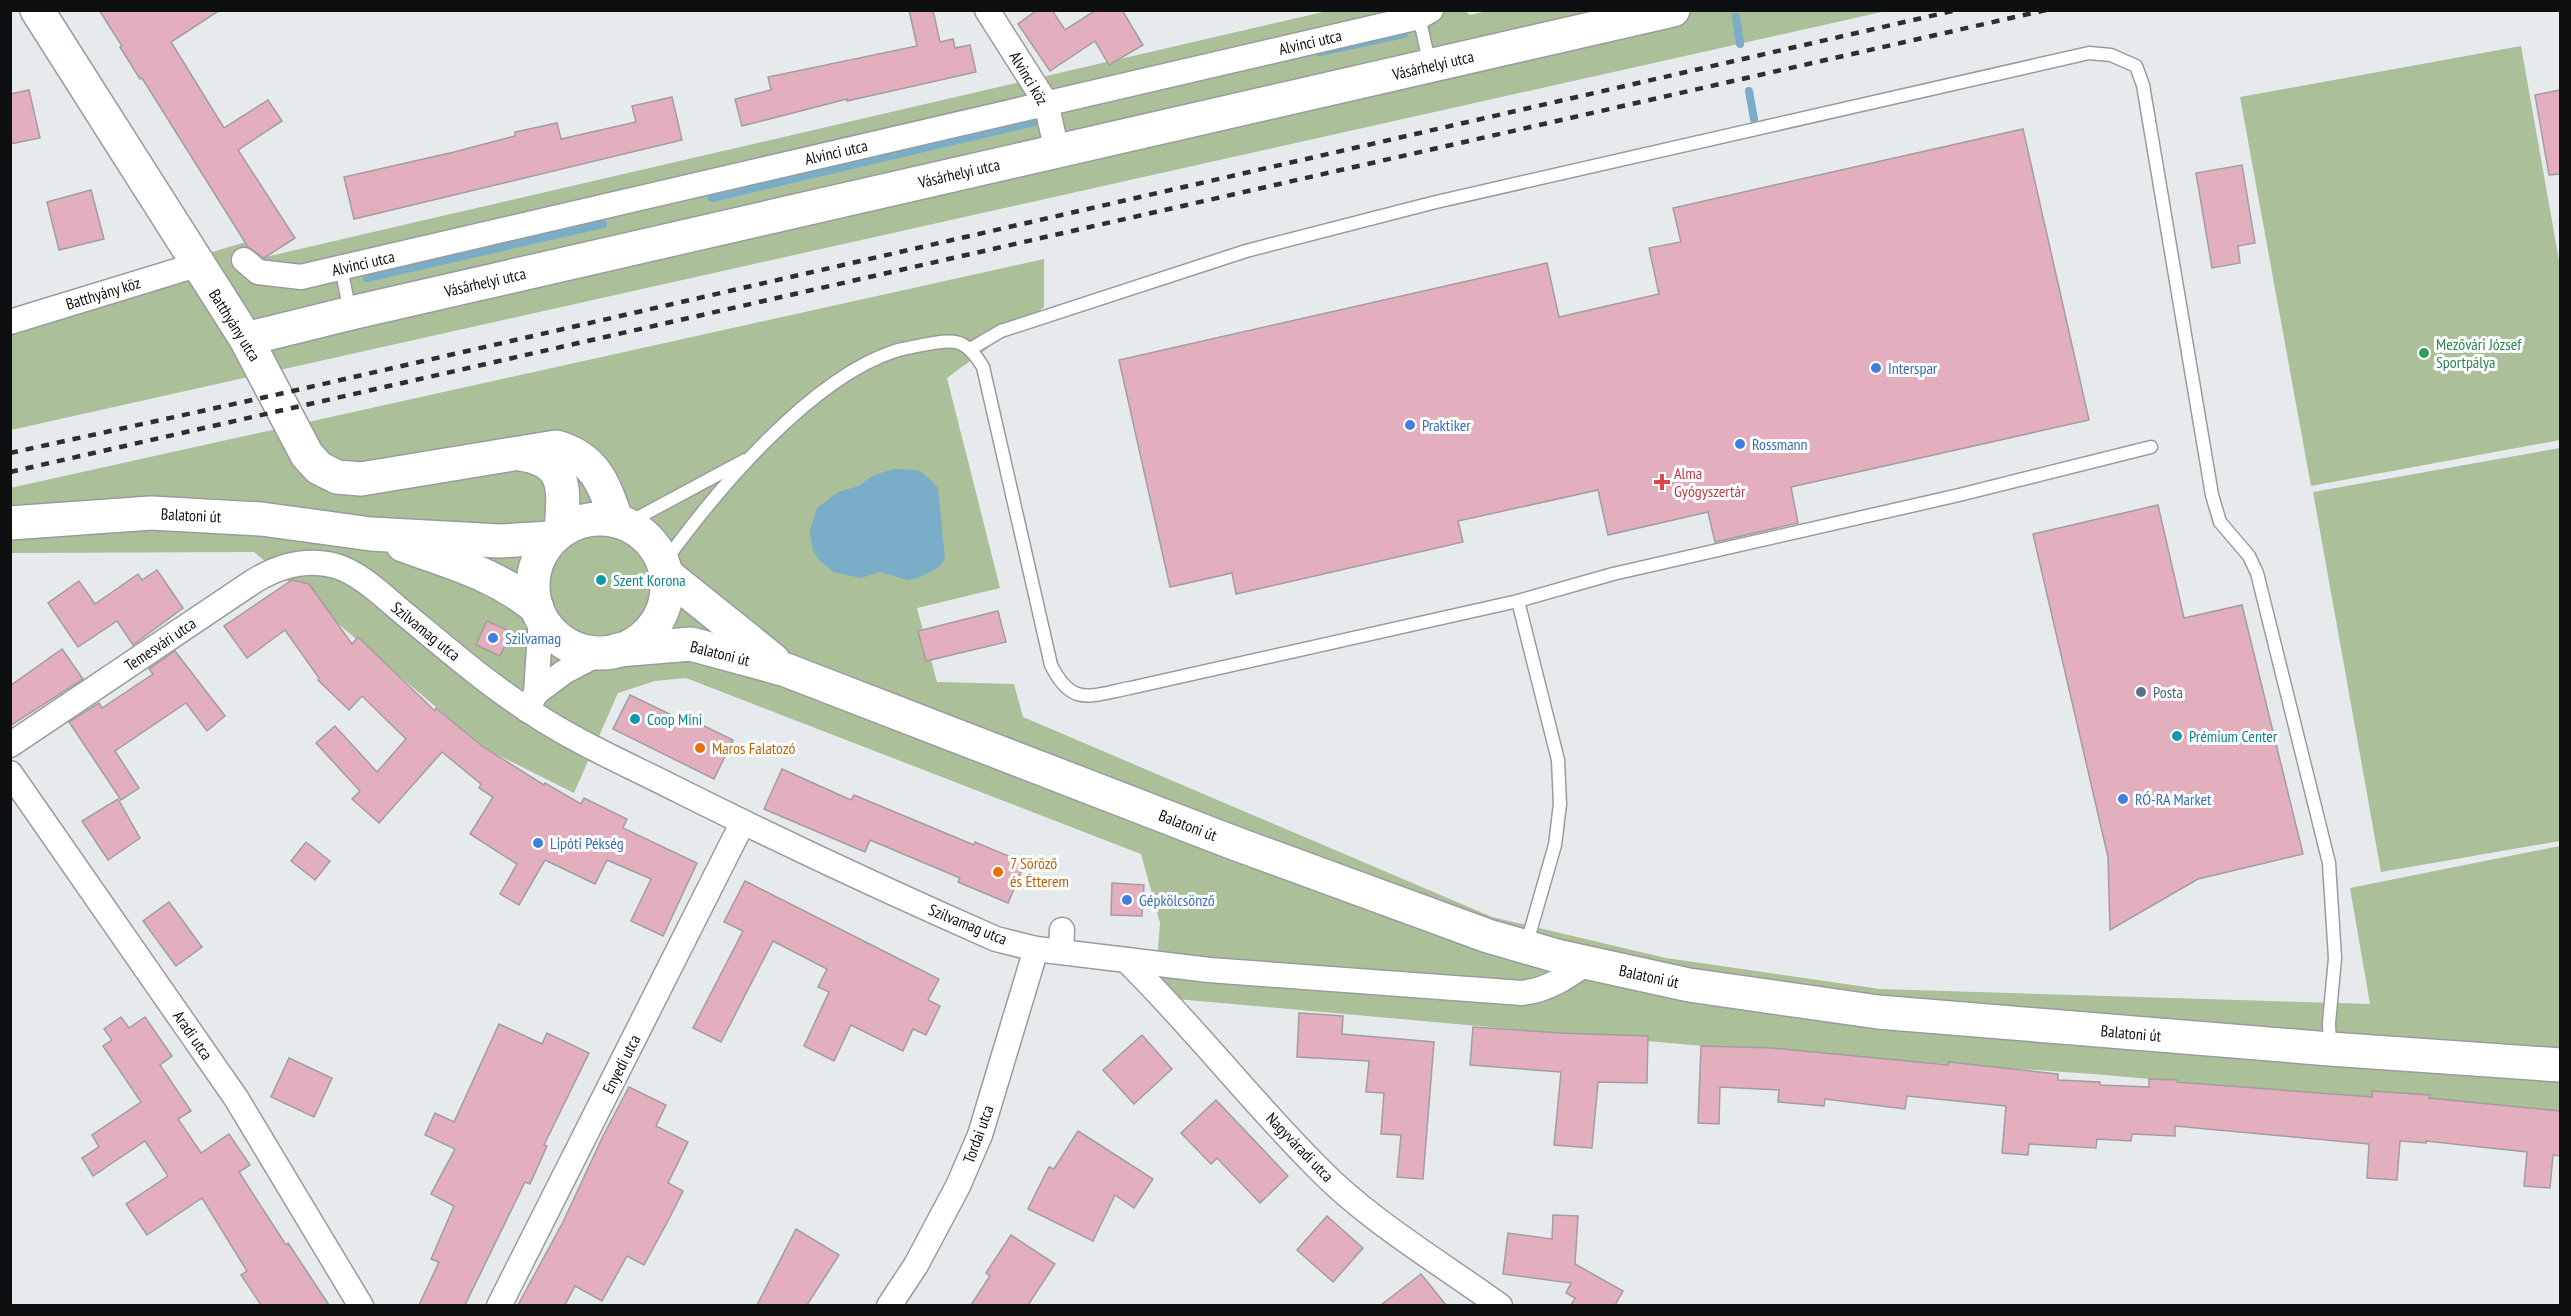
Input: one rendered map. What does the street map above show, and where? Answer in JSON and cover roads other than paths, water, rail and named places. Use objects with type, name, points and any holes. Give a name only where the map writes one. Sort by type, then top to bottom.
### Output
[{"type":"main road","name":"Batthyány utca","points":[[37,10],[196,265],[246,339],[307,455],[319,468],[337,477],[361,478],[556,447],[574,452],[594,470],[622,522]]},
{"type":"main road","name":"Vásárhelyi utca","points":[[246,339],[1673,10]]},
{"type":"main road","name":"Batthyány utca","points":[[520,454],[539,457],[551,464],[559,475],[563,504],[557,534]]},
{"type":"main road","name":"Balatoni út","points":[[10,523],[150,513],[261,519],[370,534],[501,541],[557,534]]},
{"type":"main road","points":[[588,520],[622,522],[642,534],[654,547],[664,569],[666,593],[661,612],[651,629],[636,642],[609,651],[583,651],[566,644],[552,633],[539,613],[533,589],[534,571],[541,553],[557,534],[588,520]]},
{"type":"main road","name":"Balatoni út","points":[[370,534],[492,577],[515,590],[539,613]]},
{"type":"main road","name":"Balatoni út","points":[[664,569],[710,612],[786,670]]},
{"type":"main road","name":"Balatoni út","points":[[609,651],[691,644],[786,670],[1223,839],[1525,947],[1689,984],[1878,1012],[2329,1036],[2560,1065]]},
{"type":"street","name":"Alvinci köz","points":[[987,10],[1046,103],[1057,151]]},
{"type":"street","name":"Alvinci utca","points":[[244,260],[258,272],[301,277],[1425,14]]},
{"type":"street","name":"Batthyány köz","points":[[10,322],[196,265]]},
{"type":"street","name":"Szilvamag utca","points":[[318,563],[338,567],[366,583],[531,702],[567,734],[743,822],[996,939],[1036,949],[1062,941],[1126,960],[1209,970],[1488,990],[1534,991],[1561,982],[1572,959]]},
{"type":"street","name":"Temesvári utca","points":[[10,745],[262,576],[289,565],[318,563]]},
{"type":"street","points":[[531,702],[539,613]]},
{"type":"street","points":[[531,702],[564,672],[609,651]]},
{"type":"street","name":"Aradi utca","points":[[10,773],[236,1098],[361,1305]]},
{"type":"street","name":"Enyedi utca","points":[[499,1305],[743,822]]},
{"type":"street","name":"Tordai utca","points":[[889,1305],[916,1265],[958,1186],[980,1135],[1036,949]]},
{"type":"street","name":"Nagyváradi utca","points":[[1126,960],[1159,993],[1318,1170],[1366,1210],[1500,1305]]},
{"type":"lane","points":[[1425,14],[1430,66]]},
{"type":"lane","points":[[972,348],[1001,331],[1246,251],[1436,202],[2089,53],[2111,55],[2136,66],[2145,97],[2212,495],[2220,522],[2249,555],[2257,573],[2328,863],[2334,958],[2329,1036]]},
{"type":"lane","points":[[341,268],[351,313]]},
{"type":"lane","points":[[664,569],[692,524],[751,456],[823,391],[870,362],[896,350],[937,342],[955,341],[972,348],[983,367],[1051,664],[1060,682],[1072,694],[1091,695],[1130,688],[1518,601],[1613,574],[1959,495],[2151,447]]},
{"type":"lane","points":[[622,522],[751,456]]},
{"type":"lane","points":[[1518,601],[1558,760],[1560,804],[1555,844],[1525,947]]},
{"type":"water","points":[[893,469],[918,470],[938,488],[945,559],[938,568],[918,578],[907,580],[880,572],[861,578],[833,572],[819,560],[813,551],[810,531],[817,508],[838,492],[859,486],[872,476]]},
{"type":"waterway","points":[[1736,17],[1740,44]]},
{"type":"waterway","points":[[1320,52],[1404,34]]},
{"type":"waterway","points":[[1749,91],[1754,119]]},
{"type":"waterway","points":[[712,198],[1035,122]]},
{"type":"waterway","points":[[367,278],[603,224]]},
{"type":"railway","points":[[10,453],[275,395],[1957,10]]},
{"type":"railway","points":[[10,472],[2046,10]]},
{"type":"place","name":"Mezővári József Sportpálya","points":[[2424,353]]},
{"type":"place","name":"Interspar","points":[[1876,368]]},
{"type":"place","name":"Praktiker","points":[[1410,425]]},
{"type":"place","name":"Rossmann","points":[[1740,444]]},
{"type":"place","name":"Alma Gyógyszertár","points":[[1662,482]]},
{"type":"place","name":"Szent Korona","points":[[601,580]]},
{"type":"place","name":"Szilvamag","points":[[493,638]]},
{"type":"place","name":"Posta","points":[[2141,692]]},
{"type":"place","name":"Coop Mini","points":[[635,719]]},
{"type":"place","name":"Prémium Center","points":[[2177,736]]},
{"type":"place","name":"Maros Falatozó","points":[[700,748]]},
{"type":"place","name":"RÓ-RA Market","points":[[2123,799]]},
{"type":"place","name":"Lipóti Pékség","points":[[538,843]]},
{"type":"place","name":"7 Söröző és Étterem","points":[[998,872]]},
{"type":"place","name":"Gépkölcsönző","points":[[1127,900]]}]
